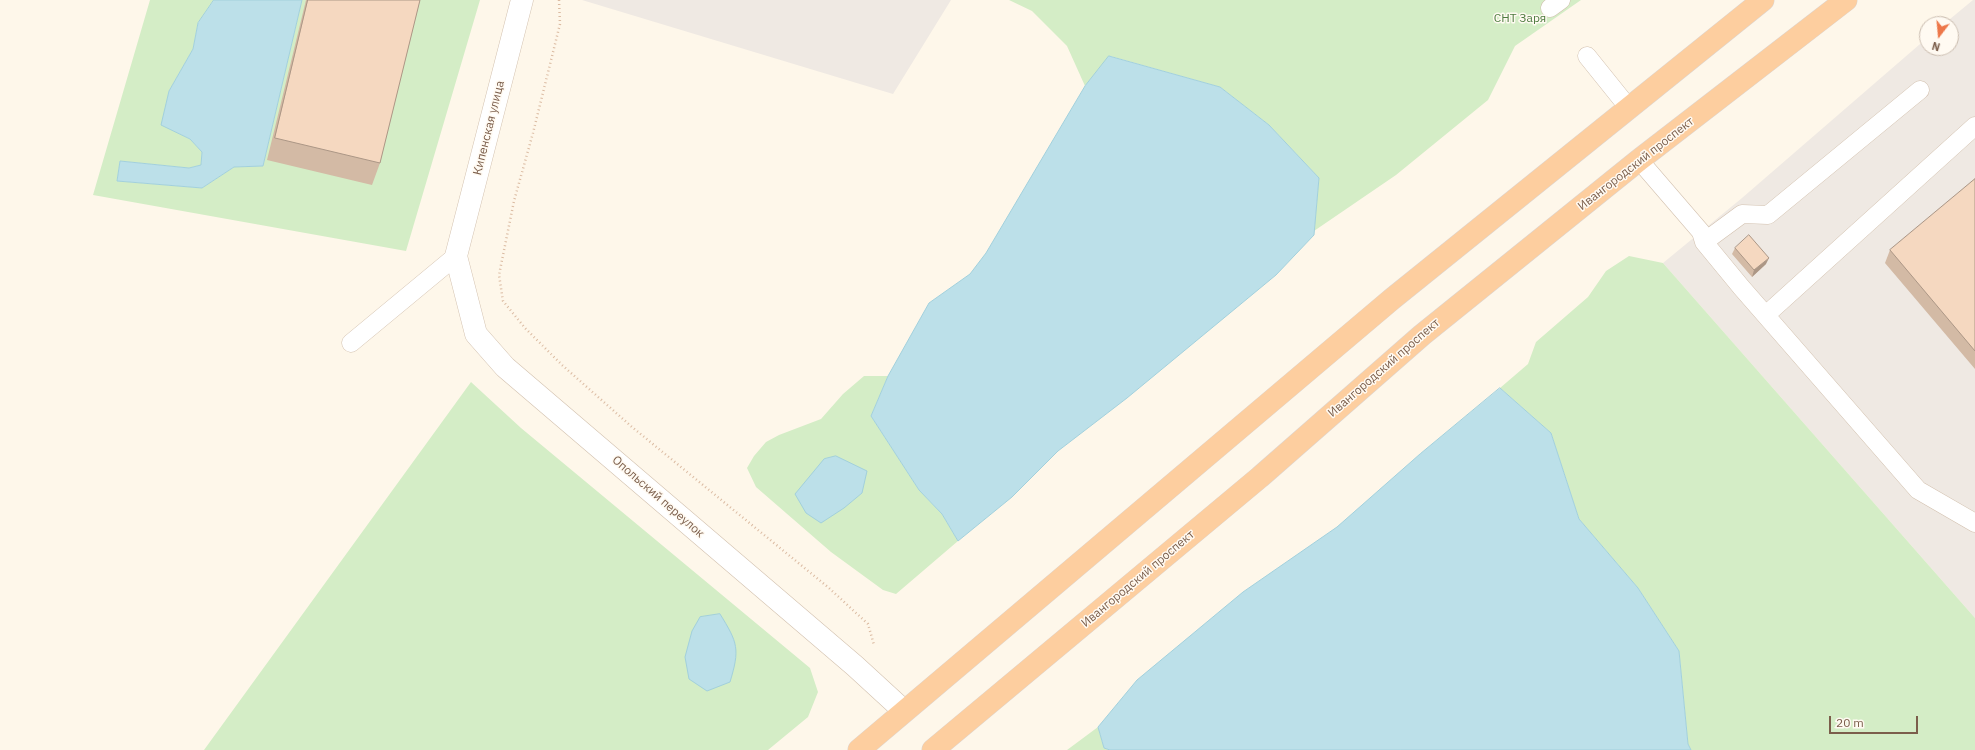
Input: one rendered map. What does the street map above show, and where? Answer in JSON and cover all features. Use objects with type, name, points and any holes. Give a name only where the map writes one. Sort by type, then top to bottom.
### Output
[{"type":"highway","points":[[858,750],[1392,299],[1628,107],[1763,0]]},
{"type":"highway","name":"Ивангородский проспект","points":[[933,750],[1260,477],[1422,335],[1639,160],[1846,0]]},
{"type":"street","name":"Кипенская улица","points":[[456,256],[522,0]]},
{"type":"street","name":"Опольский переулок","points":[[456,256],[476,334],[506,367],[855,666],[904,711]]},
{"type":"lane","points":[[1587,56],[1628,107]]},
{"type":"lane","points":[[1704,242],[1742,214],[1768,215],[1920,90]]},
{"type":"lane","points":[[1767,314],[1975,126]]},
{"type":"lane","points":[[1639,160],[1701,232],[1704,242],[1918,490],[1975,523]]},
{"type":"lane","points":[[351,343],[456,256]]},
{"type":"path","points":[[560,0],[560,24],[533,133],[514,201],[499,275],[503,301],[536,339],[632,427],[823,583],[868,624],[874,645]]},
{"type":"shaded area","points":[[582,0],[951,0],[893,94]]},
{"type":"shaded area","points":[[1973,0],[1975,0],[1975,618],[1663,263],[1742,198],[1919,45],[1919,56],[1959,56],[1959,16],[1954,16]]},
{"type":"green space","points":[[150,0],[214,0],[198,23],[193,49],[169,91],[162,125],[190,139],[202,152],[201,165],[189,168],[120,161],[117,181],[202,188],[234,167],[263,166],[302,0],[480,0],[406,251],[93,195]]},
{"type":"green space","name":"СНТ Заря","points":[[1009,0],[1581,0],[1515,46],[1488,100],[1396,175],[1314,231],[1319,178],[1269,125],[1220,87],[1110,56],[1085,86],[1067,46],[1032,11]]},
{"type":"green space","points":[[1629,256],[1663,263],[1975,618],[1975,750],[1691,750],[1688,744],[1679,651],[1638,588],[1579,519],[1551,433],[1500,388],[1528,364],[1536,342],[1588,297],[1606,271]]},
{"type":"green space","points":[[864,376],[888,376],[871,416],[919,490],[942,514],[958,541],[896,594],[883,590],[831,552],[756,487],[747,468],[754,456],[766,442],[779,435],[821,419],[843,394]]},
{"type":"green space","points":[[471,382],[521,428],[810,668],[818,692],[808,717],[768,750],[204,750]]},
{"type":"green space","points":[[1098,727],[1104,748],[1110,750],[1067,750]]},
{"type":"water","points":[[214,0],[302,0],[263,166],[234,167],[202,188],[117,181],[120,161],[189,168],[201,165],[202,152],[190,139],[161,125],[169,91],[193,49],[198,23]]},
{"type":"water","points":[[1109,56],[1220,87],[1269,125],[1319,178],[1314,235],[1276,275],[1127,398],[1058,451],[1012,497],[958,541],[942,514],[919,490],[871,416],[888,376],[929,303],[970,274],[986,253],[1085,86]]},
{"type":"water","points":[[1500,388],[1551,433],[1579,519],[1638,588],[1679,651],[1688,744],[1691,750],[1110,750],[1104,748],[1098,727],[1137,680],[1243,592],[1337,527],[1420,454]]},
{"type":"water","points":[[836,456],[867,471],[862,493],[844,508],[821,523],[806,513],[795,494],[824,459]]},
{"type":"water","points":[[720,614],[731,632],[736,646],[735,662],[730,682],[707,691],[689,679],[685,657],[692,631],[700,617]]},
{"type":"building","points":[[308,0],[420,0],[380,163],[275,138]]},
{"type":"building","points":[[1975,179],[1975,351],[1890,250]]},
{"type":"building","points":[[1749,235],[1769,258],[1754,270],[1735,248]]}]
